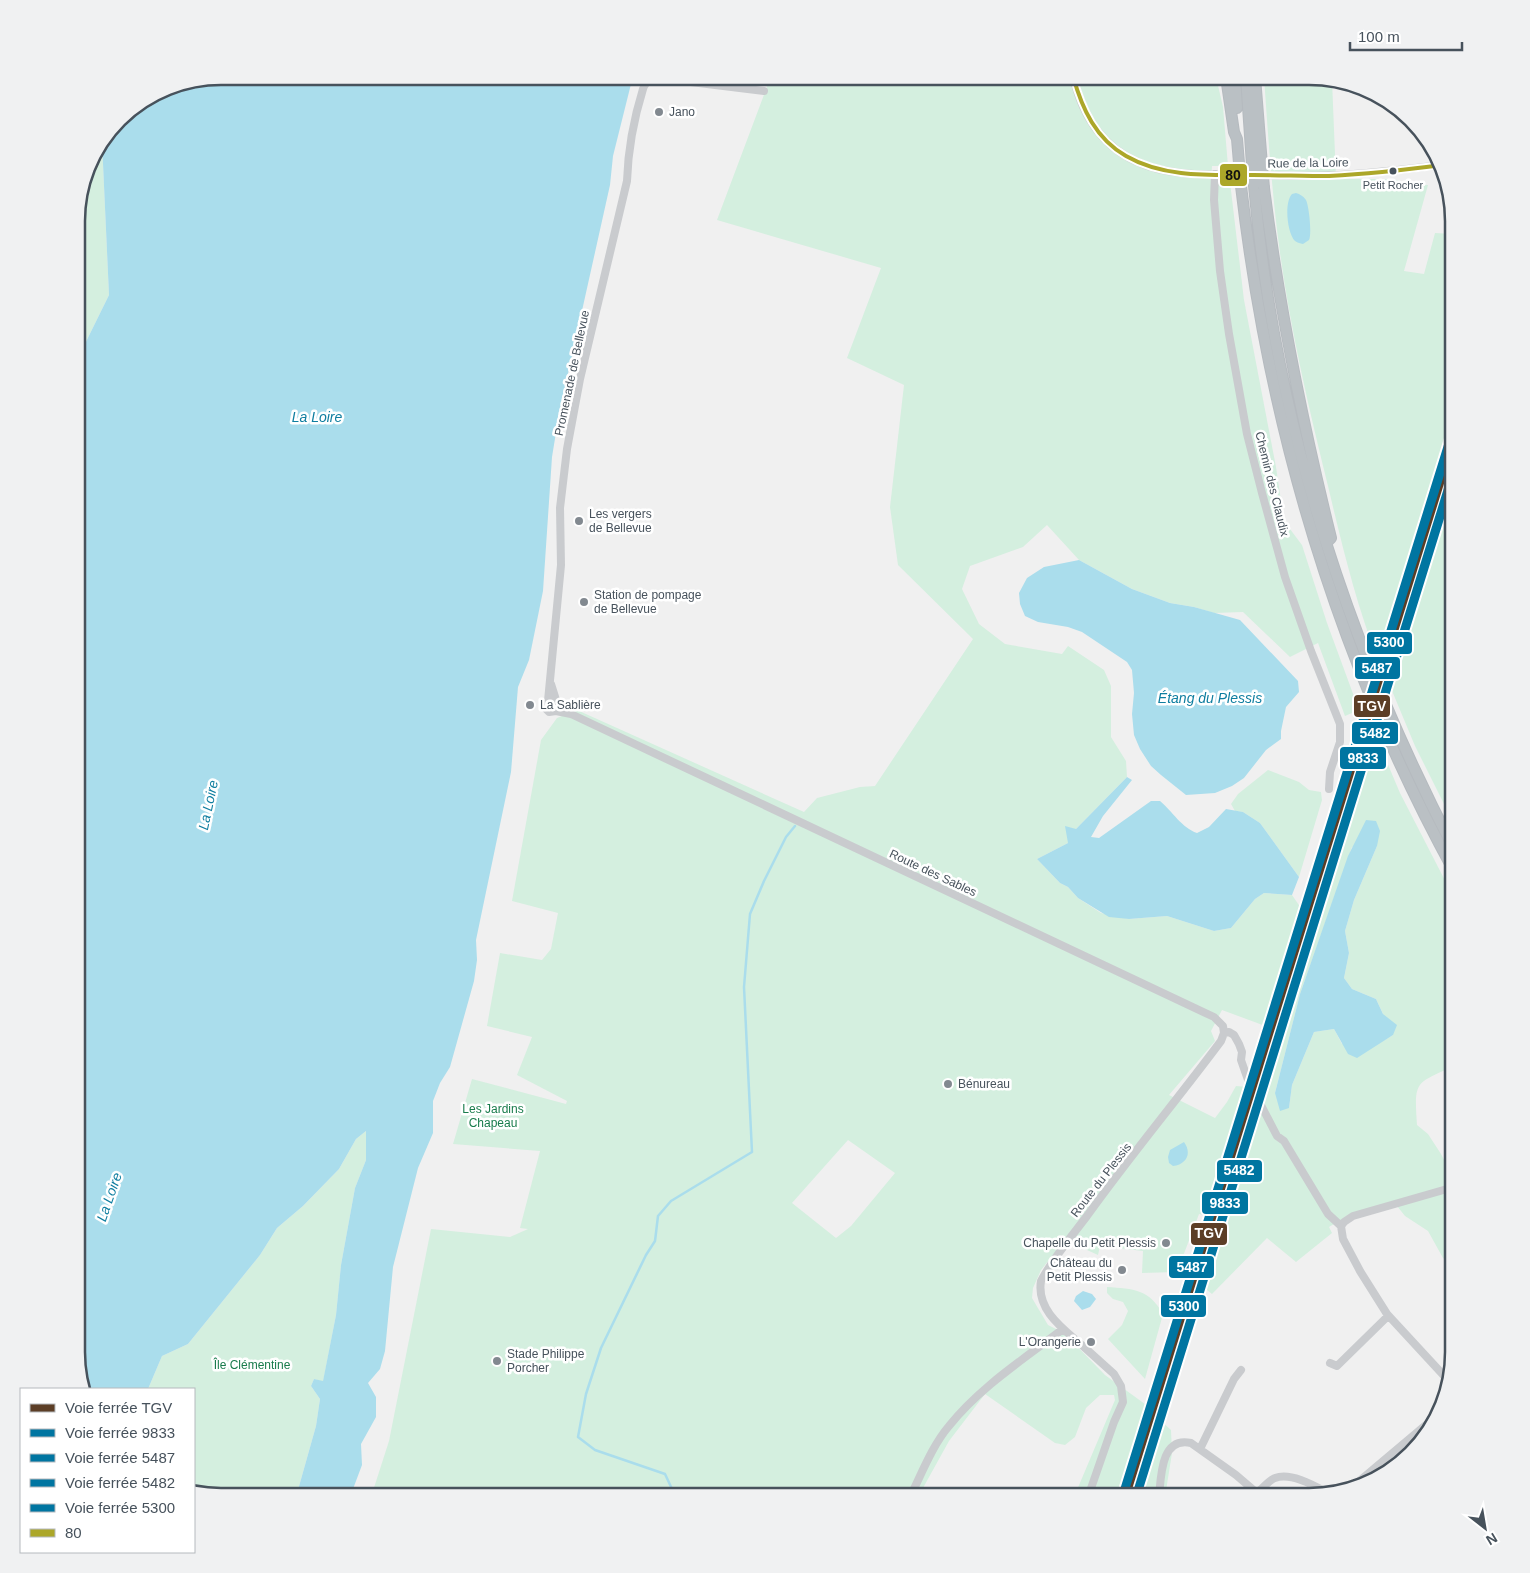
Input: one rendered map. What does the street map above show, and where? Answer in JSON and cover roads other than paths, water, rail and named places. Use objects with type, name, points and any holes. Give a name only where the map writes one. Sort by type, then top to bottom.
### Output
[{"type":"highway","points":[[1228,85],[1237,139],[1256,302],[1284,436],[1304,510],[1330,592],[1365,684],[1416,798],[1445,854]]},
{"type":"highway","points":[[1236,85],[1239,131],[1237,139]]},
{"type":"highway","points":[[1247,85],[1259,187],[1289,354],[1331,538],[1326,544],[1370,667],[1394,726],[1445,831]]},
{"type":"highway","points":[[1256,85],[1257,165]]},
{"type":"street","name":"Promenade de Bellevue","points":[[554,704],[550,680],[561,565],[560,508],[567,449],[580,379],[627,181],[627,161],[644,85]]},
{"type":"street","points":[[715,85],[764,91]]},
{"type":"street","name":"Rue de la Loire","points":[[1076,85],[1083,110],[1098,132],[1118,151],[1140,163],[1162,170],[1215,174],[1338,175],[1433,166]]},
{"type":"street","name":"Chemin des Claudix","points":[[1215,174],[1215,214],[1220,271],[1232,352],[1248,434],[1285,577],[1311,652],[1340,724],[1340,742],[1330,772],[1329,789]]},
{"type":"street","name":"Route des Sables","points":[[554,704],[571,714],[1214,1017],[1222,1026],[1224,1033],[1229,1032],[1234,1035],[1239,1044],[1242,1052],[1241,1060],[1248,1080],[1277,1136],[1284,1141],[1328,1214],[1341,1226]]},
{"type":"street","name":"Route du Plessis","points":[[1091,1488],[1123,1402],[1123,1394],[1118,1379],[1114,1374],[1052,1318],[1043,1303],[1040,1290],[1041,1281],[1110,1185],[1143,1143],[1148,1133],[1164,1117],[1221,1041],[1224,1033]]},
{"type":"street","points":[[1443,1374],[1388,1316],[1343,1239],[1341,1226],[1353,1216],[1445,1190]]},
{"type":"street","points":[[1330,1363],[1337,1366],[1388,1316]]},
{"type":"street","points":[[915,1488],[948,1427],[979,1395],[1063,1329]]},
{"type":"street","points":[[1200,1449],[1234,1379],[1241,1370]]},
{"type":"street","points":[[1364,1477],[1423,1426]]},
{"type":"street","points":[[1160,1488],[1166,1455],[1171,1447],[1183,1441],[1192,1443],[1236,1475],[1250,1488]]},
{"type":"street","points":[[1265,1488],[1275,1478],[1291,1477],[1318,1488]]},
{"type":"water","name":"La Loire","points":[[212,85],[631,85],[613,156],[610,185],[559,414],[552,457],[543,591],[529,660],[518,687],[511,772],[476,940],[477,960],[474,981],[450,1067],[440,1083],[433,1101],[433,1133],[418,1168],[393,1267],[385,1351],[380,1369],[368,1383],[376,1397],[376,1417],[361,1444],[362,1465],[353,1488],[299,1488],[316,1426],[320,1399],[311,1386],[314,1379],[323,1381],[336,1315],[341,1265],[355,1188],[366,1160],[366,1131],[356,1139],[339,1169],[303,1206],[277,1228],[260,1255],[188,1344],[162,1356],[148,1388],[90,1388],[88,1379],[85,1361],[85,344],[109,295],[103,155],[119,131],[138,113],[169,95]]},
{"type":"water","points":[[1296,193],[1306,200],[1309,214],[1310,237],[1303,244],[1295,241],[1288,225],[1288,204],[1292,194]]},
{"type":"water","name":"Étang du Plessis","points":[[1079,560],[1132,589],[1170,603],[1194,607],[1240,620],[1298,681],[1299,692],[1286,707],[1281,739],[1266,750],[1244,778],[1232,786],[1215,793],[1186,795],[1151,766],[1140,749],[1134,735],[1132,670],[1127,662],[1082,632],[1068,627],[1038,622],[1025,616],[1020,604],[1019,593],[1027,578],[1044,567]]},
{"type":"water","points":[[1127,777],[1132,780],[1103,816],[1091,837],[1099,838],[1151,801],[1160,801],[1182,823],[1197,833],[1209,827],[1226,809],[1243,812],[1260,823],[1299,877],[1292,895],[1264,893],[1255,899],[1231,928],[1214,931],[1167,916],[1129,919],[1109,917],[1078,898],[1068,887],[1060,883],[1037,859],[1068,843],[1065,826],[1076,829]]},
{"type":"water","points":[[1366,820],[1376,821],[1380,831],[1377,846],[1354,900],[1345,931],[1349,953],[1344,978],[1352,989],[1376,999],[1383,1014],[1397,1025],[1393,1035],[1357,1058],[1348,1054],[1334,1029],[1314,1032],[1292,1085],[1289,1108],[1280,1111],[1275,1093],[1300,994],[1348,856]]},
{"type":"water","points":[[1184,1142],[1188,1150],[1187,1157],[1182,1163],[1173,1166],[1169,1163],[1170,1150]]},
{"type":"water","points":[[1083,1291],[1092,1294],[1096,1299],[1090,1307],[1082,1310],[1074,1301],[1076,1296]]},
{"type":"waterway","points":[[672,1488],[665,1474],[595,1450],[578,1437],[586,1394],[601,1348],[646,1255],[655,1241],[658,1216],[671,1201],[752,1152],[744,987],[750,914],[786,837],[795,826]]},
{"type":"rail line","name":"5487","points":[[1123,1488],[1445,450]]},
{"type":"rail line","name":"5300","points":[[1127,1488],[1445,464]]},
{"type":"rail line","name":"TGV","points":[[1130,1488],[1445,472]]},
{"type":"rail line","name":"9833","points":[[1137,1488],[1445,493]]},
{"type":"rail line","name":"5482","points":[[1141,1488],[1445,507]]},
{"type":"place","name":"Jano","points":[[659,112]]},
{"type":"place","name":"Petit Rocher","points":[[1393,171]]},
{"type":"place","name":"Les vergers de Bellevue","points":[[579,521]]},
{"type":"place","name":"Station de pompage de Bellevue","points":[[584,602]]},
{"type":"place","name":"La Sablière","points":[[530,705]]},
{"type":"place","name":"Bénureau","points":[[948,1084]]},
{"type":"place","name":"Chapelle du Petit Plessis","points":[[1166,1243]]},
{"type":"place","name":"Château du Petit Plessis","points":[[1122,1270]]},
{"type":"place","name":"L'Orangerie","points":[[1091,1342]]},
{"type":"place","name":"Stade Philippe Porcher","points":[[497,1361]]},
{"type":"park label","name":"Les Jardins Chapeau","points":[[493,1116]]},
{"type":"park label","name":"Île Clémentine","points":[[252,1365]]}]
